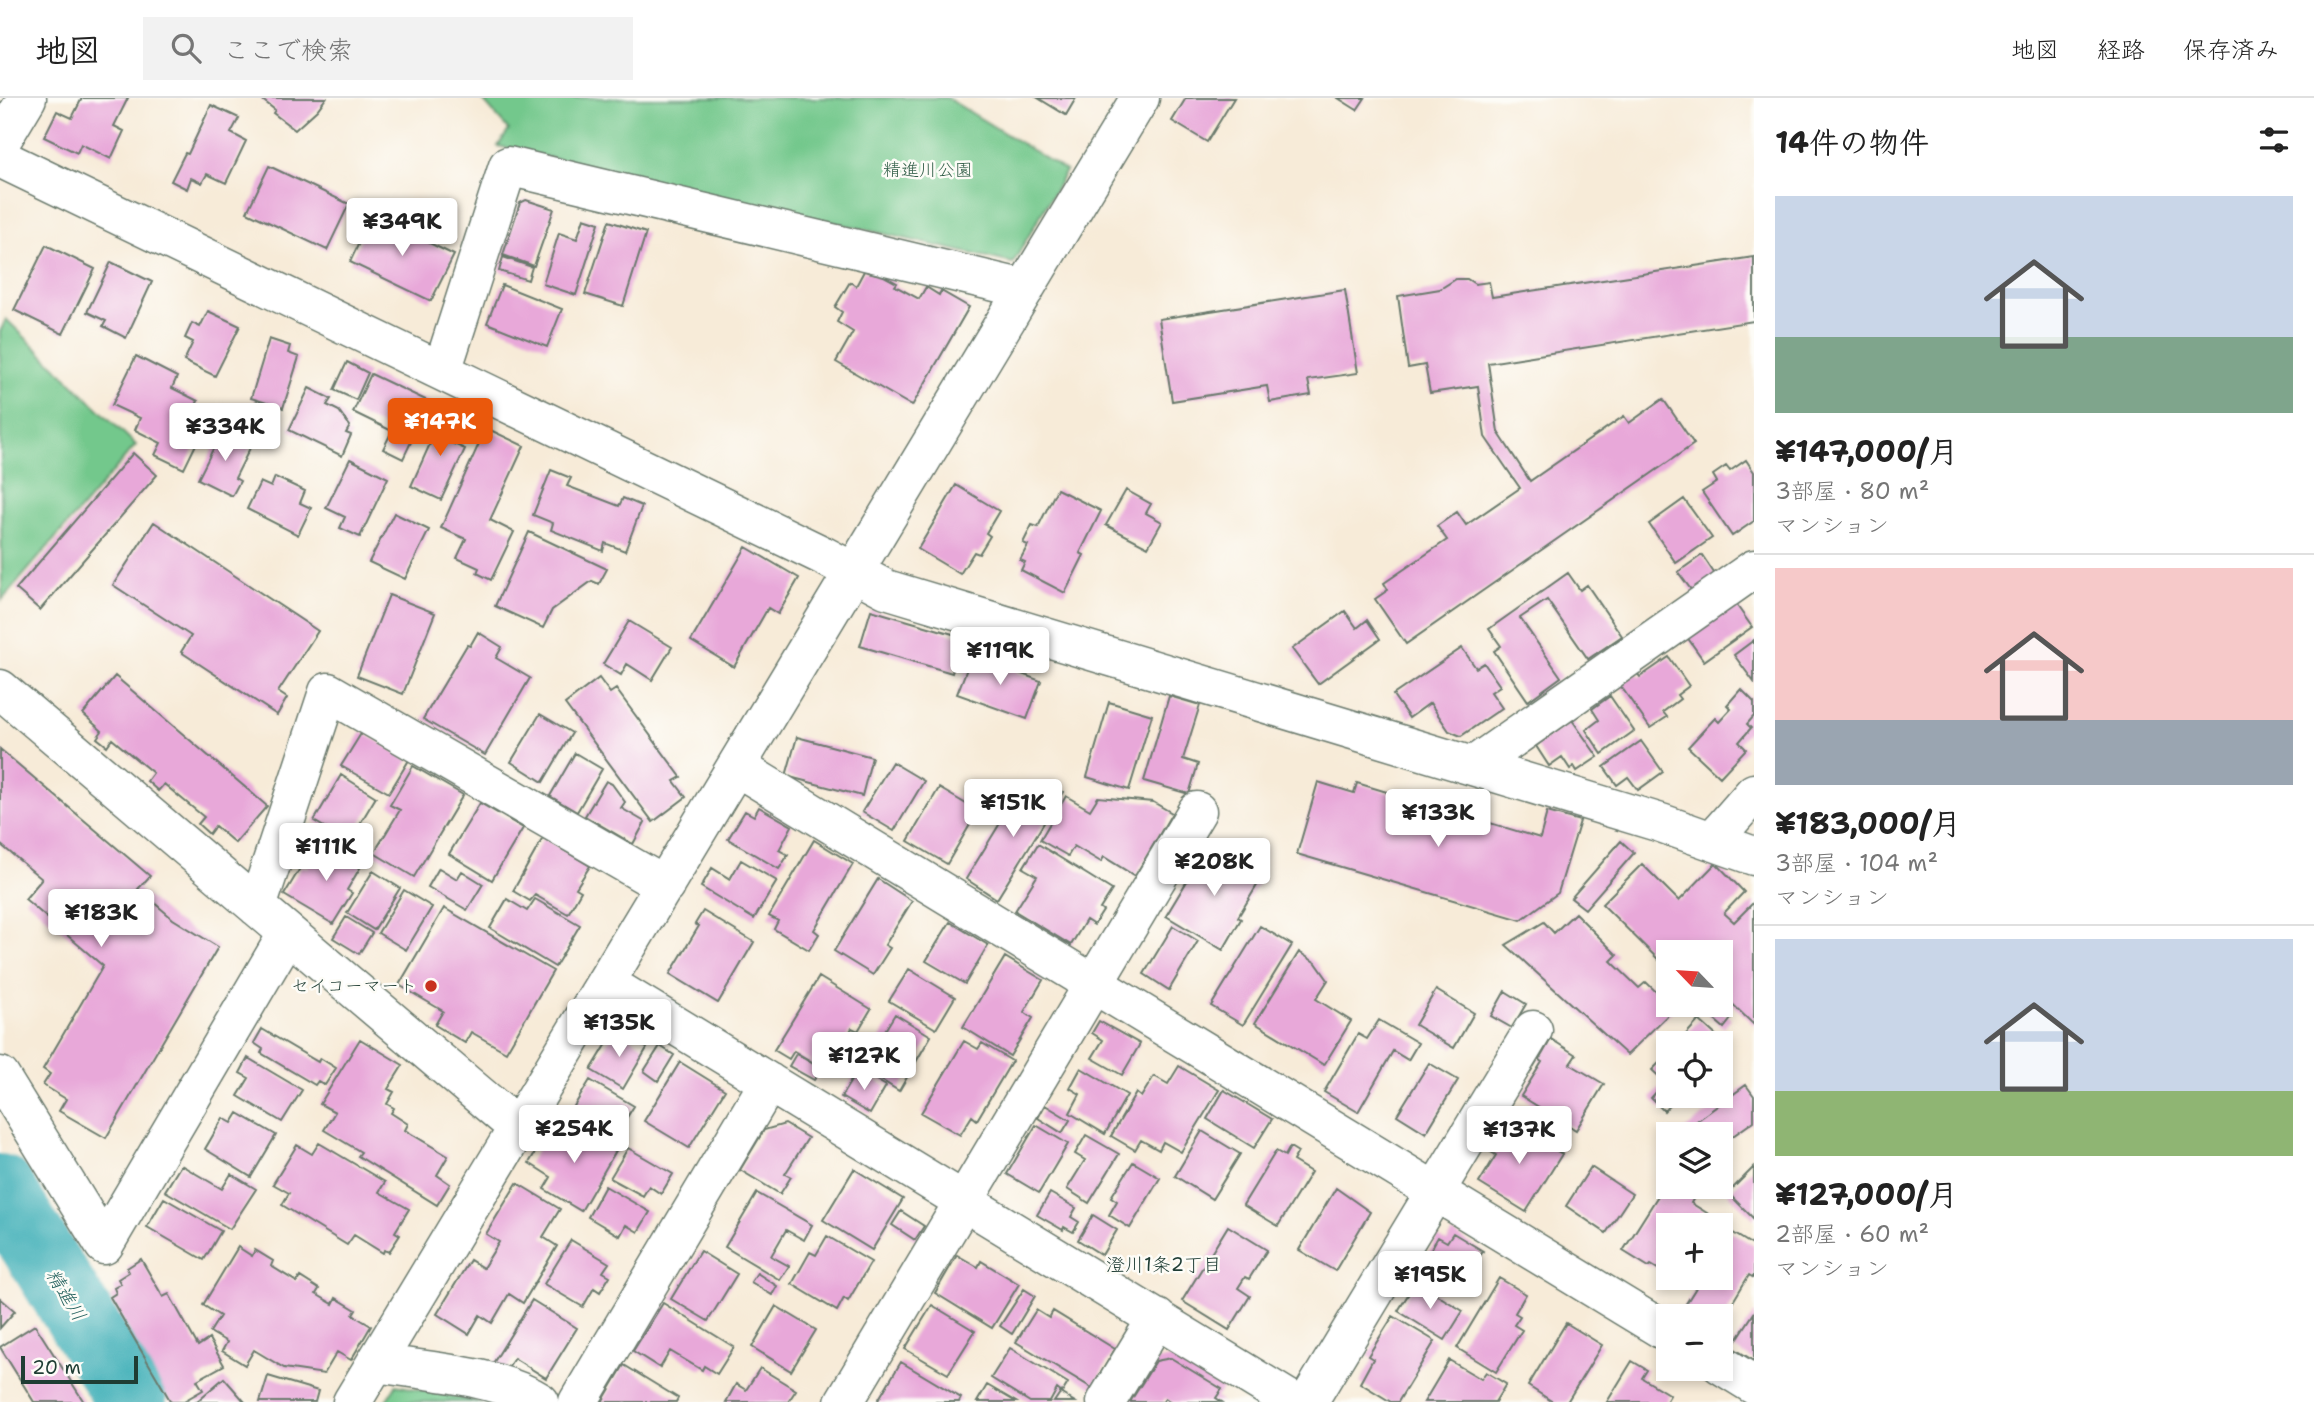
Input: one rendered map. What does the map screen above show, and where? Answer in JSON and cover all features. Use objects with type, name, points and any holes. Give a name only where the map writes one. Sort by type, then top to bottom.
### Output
[{"type":"street","points":[[0,143],[27,98]]},
{"type":"street","points":[[352,1402],[1140,98]]},
{"type":"street","points":[[0,158],[886,589],[1473,766],[1754,856]]},
{"type":"street","points":[[442,372],[508,166],[1025,289]]},
{"type":"street","points":[[1473,766],[1754,569]]},
{"type":"street","points":[[0,689],[518,1128]]},
{"type":"street","points":[[257,907],[328,692],[665,886]]},
{"type":"street","points":[[737,767],[1656,1326]]},
{"type":"street","points":[[1713,841],[1754,793]]},
{"type":"street","points":[[844,1402],[1197,811]]},
{"type":"street","points":[[0,1076],[103,1245],[288,933]]},
{"type":"street","points":[[606,984],[1293,1402]]},
{"type":"street","points":[[1308,1402],[1534,1030]]},
{"type":"street","points":[[578,1402],[769,1083]]},
{"type":"street","points":[[1106,1402],[1157,1318]]},
{"type":"street","points":[[376,1363],[493,1382],[540,1402]]},
{"type":"street","points":[[1733,1372],[1754,1385]]},
{"type":"green space","name":"精進川公園","points":[[481,98],[947,98],[1066,171],[1013,263],[498,146],[509,130]]},
{"type":"green space","points":[[6,319],[136,445],[2,600],[0,332]]},
{"type":"green space","points":[[396,1385],[482,1402],[385,1402]]},
{"type":"building","points":[[82,98],[128,98],[114,126],[124,131],[111,159],[81,144],[77,153],[44,137],[57,111],[72,118]]},
{"type":"building","points":[[260,98],[326,98],[295,130],[273,113],[275,110]]},
{"type":"building","points":[[1038,98],[1076,98],[1066,115]]},
{"type":"building","points":[[1186,98],[1234,98],[1207,142],[1172,121]]},
{"type":"building","points":[[1338,98],[1365,98],[1357,110]]},
{"type":"building","points":[[211,105],[239,118],[231,133],[246,141],[226,183],[207,174],[202,183],[191,178],[187,189],[171,181],[185,153],[188,154]]},
{"type":"building","points":[[269,166],[349,204],[327,250],[247,212]]},
{"type":"building","points":[[526,200],[554,209],[534,266],[503,255],[520,203]]},
{"type":"building","points":[[372,215],[454,255],[431,301],[350,262]]},
{"type":"building","points":[[584,218],[599,223],[576,295],[543,284],[559,233],[577,239]]},
{"type":"building","points":[[609,221],[646,233],[623,306],[585,294]]},
{"type":"building","points":[[46,245],[95,269],[63,334],[14,310]]},
{"type":"building","points":[[503,257],[532,267],[528,280],[499,271]]},
{"type":"building","points":[[1754,257],[1754,321],[1488,363],[1498,432],[1530,481],[1624,416],[1629,423],[1663,399],[1694,444],[1406,644],[1375,599],[1388,590],[1384,583],[1447,540],[1437,526],[1457,512],[1466,525],[1520,488],[1485,437],[1478,386],[1430,393],[1425,365],[1408,368],[1398,296],[1440,289],[1456,279],[1467,279],[1475,284],[1489,282],[1492,297]]},
{"type":"building","points":[[111,262],[152,282],[126,338],[103,326],[106,321],[87,312]]},
{"type":"building","points":[[864,271],[884,276],[897,283],[895,286],[919,299],[926,287],[939,295],[941,291],[969,307],[912,406],[836,362],[853,332],[837,322],[842,312],[835,307],[850,282],[856,286]]},
{"type":"building","points":[[502,285],[562,309],[547,347],[487,323]]},
{"type":"building","points":[[1345,290],[1358,373],[1308,380],[1311,395],[1270,402],[1267,386],[1172,401],[1159,319]]},
{"type":"building","points":[[208,311],[240,326],[215,376],[184,361],[193,342],[185,338],[192,323],[200,327]]},
{"type":"building","points":[[269,339],[290,346],[288,353],[299,357],[283,408],[251,398]]},
{"type":"building","points":[[136,356],[177,377],[172,388],[198,401],[194,410],[206,416],[198,432],[201,434],[184,469],[155,455],[161,443],[135,430],[140,418],[112,405]]},
{"type":"building","points":[[347,362],[368,373],[356,400],[334,390]]},
{"type":"building","points":[[371,374],[430,402],[403,459],[383,449],[392,431],[353,412]]},
{"type":"building","points":[[309,388],[331,399],[327,405],[339,411],[350,426],[346,433],[351,435],[342,456],[289,430]]},
{"type":"building","points":[[447,406],[463,413],[449,442],[465,449],[441,500],[411,486]]},
{"type":"building","points":[[486,428],[524,446],[490,520],[514,532],[491,580],[477,573],[479,568],[457,558],[466,539],[441,528]]},
{"type":"building","points":[[223,429],[252,444],[235,478],[240,481],[232,496],[198,479]]},
{"type":"building","points":[[133,453],[157,475],[40,610],[16,589]]},
{"type":"building","points":[[350,459],[388,478],[360,537],[340,528],[345,517],[326,508]]},
{"type":"building","points":[[1746,460],[1754,472],[1754,521],[1732,536],[1702,492],[1717,482],[1713,475],[1726,466],[1730,471]]},
{"type":"building","points":[[551,470],[571,478],[567,486],[619,506],[623,498],[642,506],[625,551],[605,543],[603,551],[551,530],[553,523],[533,515]]},
{"type":"building","points":[[275,477],[305,491],[300,503],[311,508],[298,535],[247,509],[260,482],[271,487]]},
{"type":"building","points":[[956,485],[999,511],[986,533],[990,536],[979,554],[974,552],[960,574],[918,549]]},
{"type":"building","points":[[1057,489],[1101,511],[1080,553],[1084,555],[1065,593],[1021,570],[1025,562],[1020,560],[1028,545],[1023,543],[1032,525],[1038,527]]},
{"type":"building","points":[[1126,490],[1151,504],[1146,513],[1162,522],[1148,547],[1106,525]]},
{"type":"building","points":[[1684,499],[1712,538],[1676,563],[1649,524]]},
{"type":"building","points":[[394,513],[429,530],[405,579],[369,562]]},
{"type":"building","points":[[154,522],[318,631],[278,692],[287,698],[277,715],[181,652],[191,636],[113,585]]},
{"type":"building","points":[[529,532],[607,569],[599,584],[592,581],[552,610],[543,628],[495,606]]},
{"type":"building","points":[[746,547],[799,578],[778,614],[768,608],[734,667],[691,641]]},
{"type":"building","points":[[1702,555],[1718,579],[1695,595],[1678,572]]},
{"type":"building","points":[[1568,573],[1580,590],[1587,585],[1622,636],[1588,659],[1547,600],[1520,618],[1561,677],[1528,701],[1494,651],[1501,646],[1489,629]]},
{"type":"building","points":[[389,595],[435,613],[403,694],[357,676]]},
{"type":"building","points":[[1735,603],[1752,627],[1704,661],[1687,637]]},
{"type":"building","points":[[871,610],[963,637],[952,673],[860,646]]},
{"type":"building","points":[[1345,611],[1357,628],[1367,620],[1380,639],[1318,684],[1292,649]]},
{"type":"building","points":[[629,621],[672,647],[652,680],[627,664],[621,675],[603,664]]},
{"type":"building","points":[[478,632],[502,647],[496,658],[530,678],[485,755],[423,719],[467,645],[470,646]]},
{"type":"building","points":[[1754,640],[1754,682],[1734,655]]},
{"type":"building","points":[[1462,648],[1476,668],[1484,663],[1500,686],[1491,692],[1502,708],[1461,736],[1449,731],[1430,703],[1409,718],[1393,695]]},
{"type":"building","points":[[972,656],[997,665],[999,659],[1018,666],[1016,672],[1041,681],[1027,719],[957,694]]},
{"type":"building","points":[[1669,657],[1689,686],[1677,695],[1680,699],[1663,712],[1667,717],[1650,728],[1620,685],[1637,673],[1640,677]]},
{"type":"building","points":[[115,676],[267,806],[235,843],[215,826],[209,834],[198,824],[204,817],[164,784],[158,791],[147,781],[153,773],[112,739],[107,746],[97,738],[102,731],[83,714]]},
{"type":"building","points":[[599,678],[610,693],[616,689],[681,777],[674,781],[686,797],[653,822],[565,704]]},
{"type":"building","points":[[1741,689],[1754,702],[1754,716],[1747,724],[1751,728],[1739,742],[1746,749],[1720,777],[1688,747],[1715,718],[1719,722],[1731,709],[1727,705]]},
{"type":"building","points":[[1169,696],[1200,705],[1183,759],[1198,764],[1189,794],[1144,781]]},
{"type":"building","points":[[1610,696],[1634,731],[1602,754],[1586,730],[1599,720],[1592,709]]},
{"type":"building","points":[[1109,702],[1152,715],[1129,790],[1087,777]]},
{"type":"building","points":[[540,714],[572,733],[543,782],[511,762]]},
{"type":"building","points":[[1572,720],[1598,757],[1577,771],[1574,766],[1570,769],[1562,757],[1549,766],[1536,746]]},
{"type":"building","points":[[362,732],[409,760],[389,793],[341,766]]},
{"type":"building","points":[[797,737],[872,757],[862,796],[786,776]]},
{"type":"building","points":[[1641,741],[1663,772],[1638,790],[1628,777],[1617,785],[1604,767]]},
{"type":"building","points":[[0,749],[150,876],[138,889],[173,919],[218,947],[106,1138],[59,1111],[66,1099],[43,1085],[50,1074],[43,1069],[103,966],[25,899],[42,879],[0,844]]},
{"type":"building","points":[[575,753],[602,769],[577,812],[550,796]]},
{"type":"building","points":[[892,762],[924,781],[894,831],[862,812]]},
{"type":"building","points":[[413,766],[463,795],[414,877],[374,853],[400,810],[390,805]]},
{"type":"building","points":[[341,775],[376,797],[349,842],[314,821]]},
{"type":"building","points":[[606,781],[612,784],[625,802],[621,808],[645,822],[633,844],[585,816]]},
{"type":"building","points":[[1318,782],[1354,793],[1357,783],[1540,838],[1547,812],[1580,821],[1558,893],[1521,920],[1297,854]]},
{"type":"building","points":[[1024,784],[1041,794],[1045,788],[1063,792],[997,899],[966,879]]},
{"type":"building","points":[[939,788],[978,811],[947,864],[908,841]]},
{"type":"building","points":[[1066,796],[1090,810],[1098,797],[1153,802],[1172,813],[1135,876],[1104,857],[1101,862],[1074,846],[1068,856],[1040,840]]},
{"type":"building","points":[[480,803],[523,828],[492,880],[449,854]]},
{"type":"building","points":[[759,807],[792,826],[779,850],[788,855],[779,869],[728,839],[745,811],[754,816]]},
{"type":"building","points":[[543,838],[590,866],[576,888],[581,891],[568,914],[535,895],[530,901],[513,891]]},
{"type":"building","points":[[814,840],[853,864],[814,930],[819,934],[809,950],[774,929],[778,921],[769,916]]},
{"type":"building","points":[[1621,841],[1634,853],[1585,909],[1571,898]]},
{"type":"building","points":[[331,842],[364,861],[347,890],[352,893],[333,924],[284,895],[302,865],[307,868],[313,858],[319,862]]},
{"type":"building","points":[[1038,844],[1112,890],[1094,925],[1086,920],[1071,945],[1015,911],[1037,876],[1023,868]]},
{"type":"building","points":[[1207,848],[1224,859],[1229,852],[1242,859],[1236,868],[1259,882],[1238,917],[1241,919],[1223,950],[1166,916]]},
{"type":"building","points":[[741,860],[777,881],[754,919],[701,887],[712,868],[730,879]]},
{"type":"building","points":[[1716,863],[1744,892],[1724,913],[1734,922],[1754,902],[1754,1025],[1733,1005],[1733,940],[1656,940],[1656,957],[1602,904],[1642,864],[1679,901]]},
{"type":"building","points":[[439,868],[457,879],[462,871],[483,884],[467,910],[428,887]]},
{"type":"building","points":[[373,871],[400,888],[374,930],[347,913]]},
{"type":"building","points":[[878,879],[912,901],[885,945],[890,948],[873,975],[834,951]]},
{"type":"building","points":[[404,890],[432,907],[406,950],[378,933]]},
{"type":"building","points":[[507,899],[527,911],[535,899],[580,925],[555,967],[490,928]]},
{"type":"building","points":[[444,908],[553,971],[506,1052],[471,1032],[465,1043],[435,1025],[443,1011],[399,985]]},
{"type":"building","points":[[703,911],[754,942],[718,1003],[670,974],[699,926],[695,924]]},
{"type":"building","points":[[1575,913],[1617,955],[1611,961],[1639,988],[1646,982],[1656,992],[1656,1017],[1666,1017],[1627,1055],[1506,945],[1544,922],[1554,933]]},
{"type":"building","points":[[346,917],[372,933],[359,954],[333,938]]},
{"type":"building","points":[[950,922],[988,945],[965,984],[926,961]]},
{"type":"building","points":[[1173,926],[1198,941],[1169,990],[1144,974]]},
{"type":"building","points":[[1260,926],[1292,945],[1243,1025],[1211,1006]]},
{"type":"building","points":[[1299,952],[1316,963],[1328,980],[1316,999],[1351,1021],[1324,1065],[1255,1023]]},
{"type":"building","points":[[1005,957],[1043,980],[1024,1012],[1033,1018],[1010,1056],[963,1027]]},
{"type":"building","points":[[909,969],[955,997],[936,1029],[889,1001]]},
{"type":"building","points":[[819,977],[871,1009],[858,1031],[852,1028],[838,1052],[830,1047],[819,1066],[794,1051],[789,1059],[774,1050]]},
{"type":"building","points":[[1436,990],[1474,1013],[1454,1048],[1415,1025]]},
{"type":"building","points":[[1505,991],[1526,1004],[1512,1028],[1491,1016]]},
{"type":"building","points":[[895,1014],[931,1036],[899,1091],[862,1068]]},
{"type":"building","points":[[1711,1017],[1731,1019],[1724,1028]]},
{"type":"building","points":[[1379,1020],[1418,1043],[1408,1060],[1393,1051],[1358,1112],[1324,1092],[1358,1034],[1367,1039]]},
{"type":"building","points":[[1699,1020],[1711,1031],[1689,1031]]},
{"type":"building","points":[[1099,1021],[1140,1044],[1122,1075],[1092,1058],[1103,1040],[1092,1033]]},
{"type":"building","points":[[262,1029],[318,1062],[320,1058],[336,1068],[325,1085],[318,1081],[315,1085],[261,1053],[263,1049],[254,1043]]},
{"type":"building","points":[[616,1029],[647,1048],[623,1089],[591,1070]]},
{"type":"building","points":[[360,1039],[403,1065],[388,1089],[394,1092],[387,1104],[394,1108],[391,1113],[408,1124],[405,1130],[448,1156],[437,1175],[450,1184],[437,1205],[358,1156],[361,1152],[324,1130],[335,1112],[320,1104]]},
{"type":"building","points":[[1551,1039],[1576,1055],[1570,1064],[1604,1084],[1576,1130],[1521,1096],[1542,1062],[1539,1060]]},
{"type":"building","points":[[964,1041],[978,1049],[982,1043],[1012,1061],[977,1120],[972,1116],[960,1135],[921,1113]]},
{"type":"building","points":[[660,1046],[674,1055],[658,1081],[644,1071]]},
{"type":"building","points":[[796,1054],[822,1069],[814,1080],[789,1066]]},
{"type":"building","points":[[248,1058],[302,1090],[282,1122],[238,1096],[249,1078],[240,1073]]},
{"type":"building","points":[[680,1062],[725,1090],[689,1148],[644,1121]]},
{"type":"building","points":[[1429,1063],[1458,1080],[1426,1133],[1397,1115]]},
{"type":"building","points":[[1179,1066],[1219,1090],[1181,1152],[1163,1142],[1159,1150],[1141,1140],[1135,1150],[1111,1136],[1136,1093],[1141,1097],[1154,1076],[1168,1084]]},
{"type":"building","points":[[1081,1068],[1127,1095],[1105,1134],[1070,1113],[1080,1094],[1070,1088]]},
{"type":"building","points":[[858,1069],[886,1086],[870,1114],[841,1097]]},
{"type":"building","points":[[590,1080],[634,1106],[617,1133],[573,1108]]},
{"type":"building","points":[[1746,1085],[1754,1096],[1754,1121],[1733,1136],[1733,1122],[1695,1122],[1715,1108],[1733,1108],[1733,1095]]},
{"type":"building","points":[[1224,1090],[1272,1119],[1254,1148],[1207,1119]]},
{"type":"building","points":[[1045,1105],[1070,1120],[1062,1133],[1038,1118]]},
{"type":"building","points":[[238,1113],[276,1135],[251,1177],[205,1149],[223,1118],[232,1123]]},
{"type":"building","points":[[1507,1121],[1562,1154],[1526,1212],[1479,1183],[1496,1155],[1489,1151]]},
{"type":"building","points":[[785,1124],[808,1138],[785,1174],[791,1177],[780,1194],[740,1170],[764,1130]]},
{"type":"building","points":[[581,1125],[618,1147],[581,1211],[544,1189],[551,1177],[529,1163],[546,1134],[568,1147]]},
{"type":"building","points":[[1036,1125],[1068,1144],[1039,1193],[1007,1174]]},
{"type":"building","points":[[1202,1131],[1240,1154],[1212,1199],[1175,1176]]},
{"type":"building","points":[[1086,1135],[1119,1154],[1089,1203],[1067,1189],[1085,1160],[1075,1154]]},
{"type":"building","points":[[319,1143],[385,1182],[379,1192],[409,1209],[395,1232],[400,1235],[389,1252],[384,1250],[383,1253],[354,1235],[347,1245],[282,1205],[289,1193],[273,1184],[297,1145],[312,1154]]},
{"type":"building","points":[[1290,1147],[1298,1152],[1293,1161],[1311,1172],[1278,1226],[1243,1205],[1276,1151],[1285,1156]]},
{"type":"building","points":[[628,1148],[673,1174],[661,1194],[649,1186],[643,1196],[610,1178]]},
{"type":"building","points":[[1133,1162],[1160,1178],[1130,1228],[1109,1215],[1117,1201],[1111,1197]]},
{"type":"building","points":[[181,1165],[222,1189],[231,1174],[256,1189],[230,1229],[165,1191]]},
{"type":"building","points":[[1591,1167],[1632,1194],[1606,1233],[1566,1206]]},
{"type":"building","points":[[1754,1167],[1754,1219],[1733,1198],[1733,1188]]},
{"type":"building","points":[[854,1169],[903,1199],[872,1250],[823,1220]]},
{"type":"building","points":[[517,1183],[560,1209],[543,1237],[557,1246],[523,1303],[509,1294],[492,1323],[480,1315],[469,1334],[437,1314],[470,1260],[483,1268],[499,1242],[486,1234]]},
{"type":"building","points":[[605,1186],[650,1212],[638,1232],[626,1225],[620,1236],[588,1217]]},
{"type":"building","points":[[1336,1188],[1370,1212],[1335,1271],[1299,1250]]},
{"type":"building","points":[[757,1193],[812,1225],[804,1240],[786,1230],[771,1256],[789,1266],[780,1280],[725,1247]]},
{"type":"building","points":[[1050,1193],[1076,1208],[1071,1217],[1079,1222],[1073,1232],[1064,1227],[1063,1230],[1037,1215]]},
{"type":"building","points":[[164,1198],[221,1231],[204,1260],[147,1227]]},
{"type":"building","points":[[1656,1199],[1693,1199],[1691,1203],[1707,1213],[1656,1213],[1656,1268],[1651,1265],[1649,1267],[1623,1251]]},
{"type":"building","points":[[901,1211],[924,1226],[915,1240],[892,1225]]},
{"type":"building","points":[[1093,1215],[1117,1230],[1102,1255],[1078,1240]]},
{"type":"building","points":[[1228,1226],[1267,1250],[1249,1279],[1245,1277],[1238,1288],[1250,1296],[1229,1330],[1182,1301]]},
{"type":"building","points":[[1453,1233],[1483,1251],[1463,1285],[1424,1261],[1438,1237],[1447,1242]]},
{"type":"building","points":[[1733,1233],[1754,1246],[1754,1278],[1749,1275],[1731,1304],[1686,1304],[1694,1290],[1733,1290]]},
{"type":"building","points":[[827,1236],[871,1262],[848,1301],[844,1298],[837,1311],[792,1284],[810,1252],[816,1255]]},
{"type":"building","points":[[571,1240],[609,1263],[603,1272],[610,1276],[600,1292],[594,1288],[583,1307],[544,1284]]},
{"type":"building","points":[[238,1247],[252,1256],[255,1250],[273,1261],[271,1266],[297,1282],[300,1277],[319,1289],[316,1294],[333,1304],[336,1298],[356,1310],[353,1315],[371,1326],[351,1360],[337,1352],[324,1374],[284,1368],[254,1350],[245,1365],[222,1351],[227,1342],[210,1332],[220,1316],[203,1305]]},
{"type":"building","points":[[700,1251],[737,1274],[708,1321],[671,1299]]},
{"type":"building","points":[[957,1255],[978,1267],[981,1261],[1019,1284],[992,1328],[935,1293]]},
{"type":"building","points":[[141,1259],[163,1297],[169,1294],[198,1346],[209,1339],[224,1365],[197,1380],[203,1390],[182,1402],[171,1402],[110,1297],[116,1293],[114,1288],[121,1284],[118,1279],[129,1272],[127,1268]]},
{"type":"building","points":[[757,1273],[777,1286],[772,1295],[751,1282]]},
{"type":"building","points":[[1499,1278],[1526,1294],[1515,1313],[1520,1316],[1514,1325],[1522,1330],[1496,1372],[1457,1348]]},
{"type":"building","points":[[1416,1282],[1463,1311],[1445,1340],[1398,1311]]},
{"type":"building","points":[[1024,1289],[1035,1296],[1012,1334],[1000,1326]]},
{"type":"building","points":[[0,1298],[15,1311],[0,1328]]},
{"type":"building","points":[[532,1300],[577,1328],[546,1378],[514,1358],[507,1369],[492,1365]]},
{"type":"building","points":[[663,1303],[734,1347],[717,1374],[704,1366],[702,1370],[670,1351],[660,1368],[633,1351]]},
{"type":"building","points":[[932,1305],[975,1331],[948,1374],[905,1349]]},
{"type":"building","points":[[776,1306],[816,1330],[791,1371],[752,1347]]},
{"type":"building","points":[[1036,1310],[1049,1318],[1053,1311],[1115,1349],[1092,1388],[1016,1342]]},
{"type":"building","points":[[1754,1313],[1754,1361],[1733,1345]]},
{"type":"building","points":[[1393,1316],[1435,1341],[1398,1402],[1391,1402],[1360,1383],[1373,1359],[1368,1356]]},
{"type":"building","points":[[1566,1323],[1602,1345],[1567,1402],[1553,1402],[1528,1386]]},
{"type":"building","points":[[35,1325],[84,1402],[34,1402],[0,1347]]},
{"type":"building","points":[[1010,1348],[1068,1383],[1062,1393],[1057,1389],[1050,1402],[1030,1402],[991,1378]]},
{"type":"building","points":[[1171,1358],[1222,1389],[1216,1398],[1222,1402],[1171,1402],[1165,1398],[1163,1402],[1130,1402],[1156,1361]]},
{"type":"building","points":[[1449,1360],[1481,1379],[1486,1372],[1506,1384],[1495,1402],[1424,1402]]},
{"type":"building","points":[[1632,1361],[1647,1370],[1642,1378],[1670,1395],[1666,1402],[1607,1402]]},
{"type":"building","points":[[901,1362],[961,1398],[959,1402],[877,1402]]},
{"type":"building","points":[[624,1365],[678,1398],[676,1402],[602,1402]]},
{"type":"building","points":[[760,1368],[796,1390],[788,1402],[726,1402],[736,1384],[746,1390]]},
{"type":"building","points":[[268,1376],[318,1391],[315,1402],[260,1402]]},
{"type":"building","points":[[224,1378],[245,1402],[196,1402]]},
{"type":"building","points":[[987,1385],[1016,1402],[977,1402]]},
{"type":"building","points":[[1060,1393],[1075,1402],[1054,1402]]},
{"type":"waterway","name":"精進川","points":[[0,1189],[132,1402]]},
{"type":"place","name":"セイコーマート","points":[[431,986]]},
{"type":"district","name":"澄川1条2丁目","points":[[1164,1264]]}]
